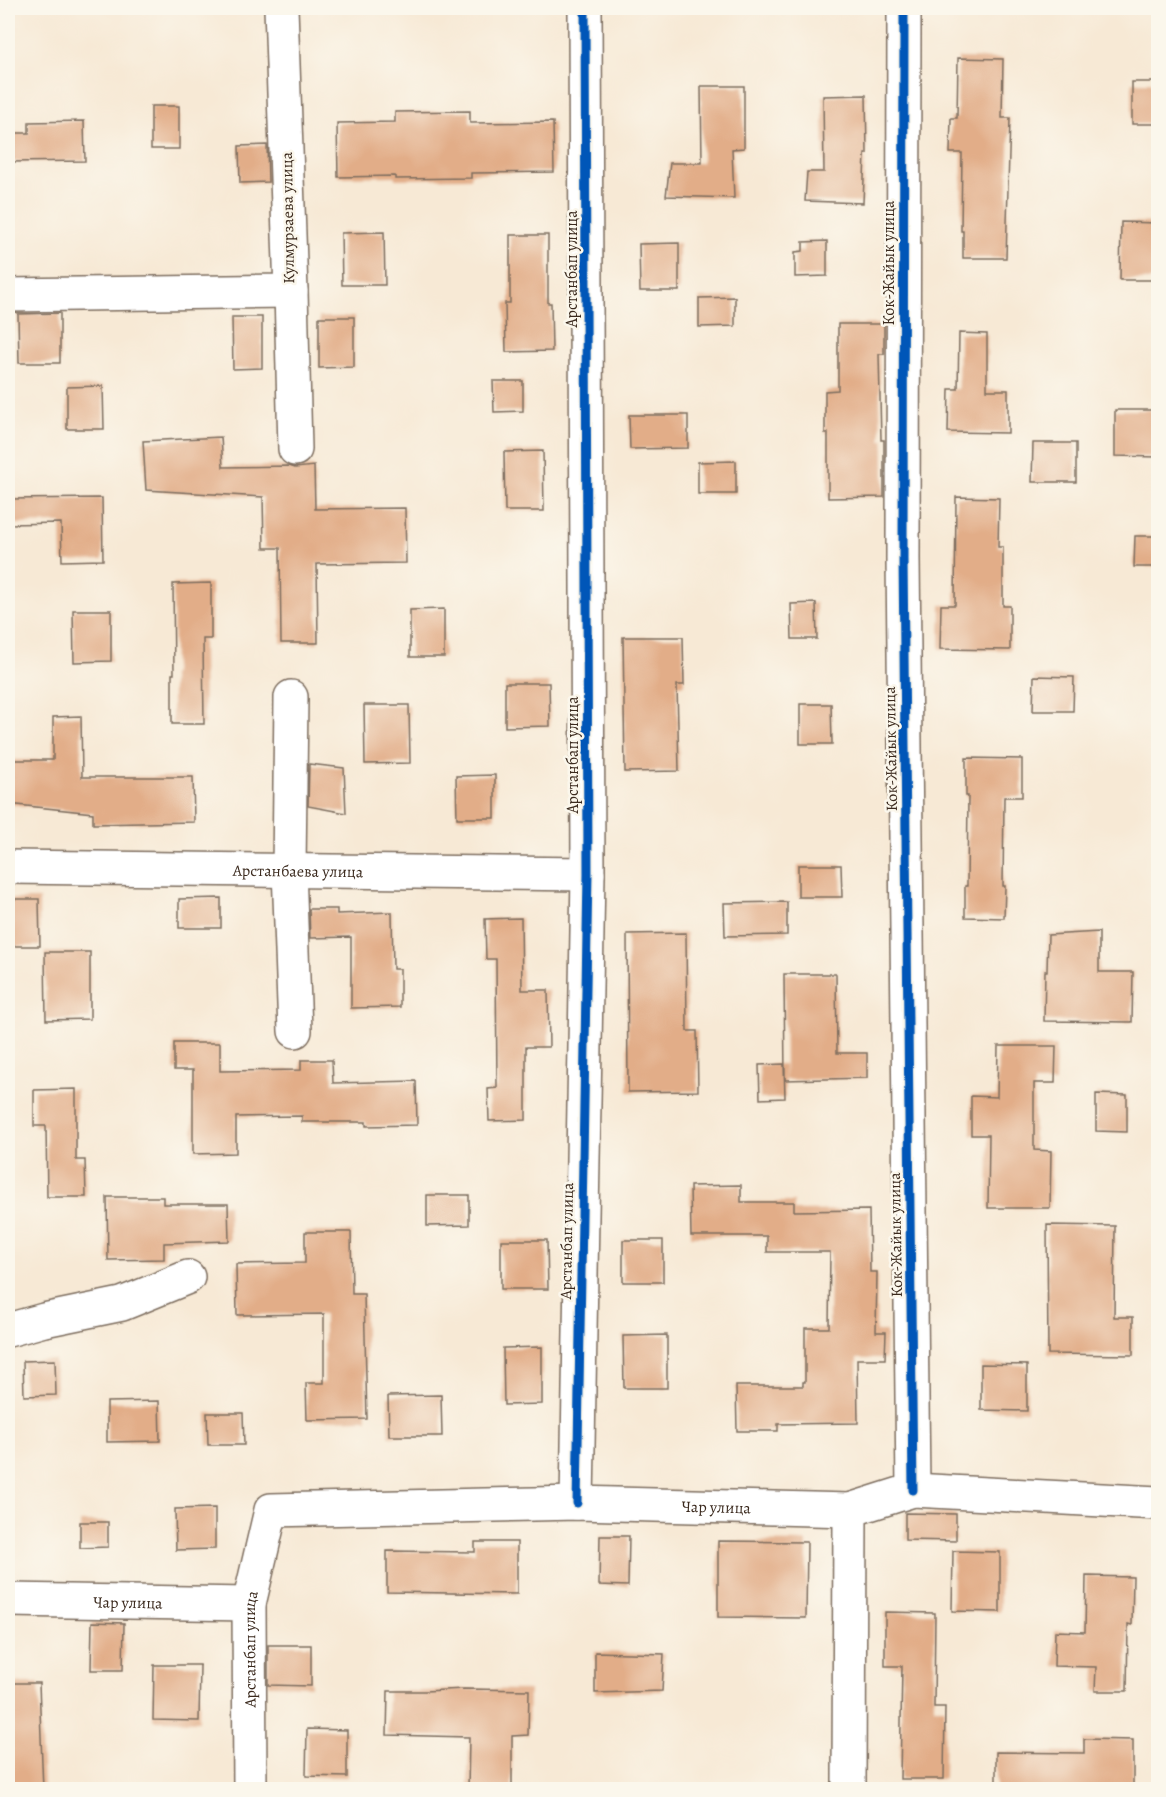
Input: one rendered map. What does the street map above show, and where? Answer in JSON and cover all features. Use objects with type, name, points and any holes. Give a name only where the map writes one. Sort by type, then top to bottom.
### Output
[{"type":"street","name":"Кулмурзаева улица","points":[[8,295],[291,291],[281,8]]},
{"type":"street","name":"Арстанбап улица","points":[[577,1503],[588,874],[585,8]]},
{"type":"street","name":"Кок-Жайык улица","points":[[904,8],[903,559],[913,1490]]},
{"type":"street","points":[[291,291],[295,449]]},
{"type":"street","points":[[291,697],[289,870],[295,1031]]},
{"type":"street","name":"Арстанбаева улица","points":[[8,867],[588,874]]},
{"type":"street","points":[[8,1330],[122,1304],[188,1277]]},
{"type":"street","name":"Чар улица","points":[[271,1510],[577,1503],[850,1510],[913,1490],[1158,1503]]},
{"type":"street","name":"Арстанбап улица","points":[[250,1790],[249,1604],[271,1510]]},
{"type":"street","points":[[849,1790],[850,1510]]},
{"type":"street","name":"Чар улица","points":[[8,1600],[249,1604]]},
{"type":"building","points":[[958,58],[1003,59],[1002,118],[1010,118],[1006,258],[963,258],[962,153],[950,153],[951,118],[957,118]]},
{"type":"building","points":[[1132,82],[1158,82],[1158,124],[1132,124]]},
{"type":"building","points":[[701,86],[744,86],[744,148],[732,149],[734,198],[666,196],[670,163],[702,163]]},
{"type":"building","points":[[866,95],[867,154],[865,154],[863,203],[805,201],[807,172],[824,172],[823,96]]},
{"type":"building","points":[[151,106],[179,106],[179,149],[151,149]]},
{"type":"building","points":[[470,111],[470,123],[553,122],[554,172],[471,173],[471,178],[338,177],[337,123],[395,122],[395,112]]},
{"type":"building","points":[[84,121],[85,161],[8,162],[8,133],[29,133],[29,122]]},
{"type":"building","points":[[267,145],[268,182],[240,183],[239,146]]},
{"type":"building","points":[[1121,222],[1158,223],[1158,280],[1120,280]]},
{"type":"building","points":[[384,232],[385,285],[342,285],[341,233]]},
{"type":"building","points":[[510,235],[548,235],[548,303],[551,303],[552,351],[506,352],[505,303],[510,303]]},
{"type":"building","points":[[827,241],[827,276],[795,277],[795,252],[803,251],[803,242]]},
{"type":"building","points":[[679,243],[679,291],[640,291],[639,244]]},
{"type":"building","points":[[735,297],[735,326],[699,327],[699,298]]},
{"type":"building","points":[[60,313],[60,363],[19,363],[18,314]]},
{"type":"building","points":[[232,317],[262,317],[262,368],[233,369]]},
{"type":"building","points":[[319,317],[354,317],[354,367],[319,368]]},
{"type":"building","points":[[838,324],[884,324],[884,354],[879,354],[881,440],[884,440],[884,497],[828,498],[828,433],[825,433],[825,391],[838,390]]},
{"type":"building","points":[[959,333],[987,334],[987,390],[1008,390],[1008,433],[948,432],[949,389],[958,389]]},
{"type":"building","points":[[493,381],[523,381],[523,411],[494,412]]},
{"type":"building","points":[[103,386],[104,429],[67,429],[67,387]]},
{"type":"building","points":[[1115,410],[1158,410],[1158,457],[1115,456]]},
{"type":"building","points":[[629,415],[688,415],[688,448],[630,449]]},
{"type":"building","points":[[221,437],[223,467],[314,466],[315,509],[405,508],[406,563],[317,564],[318,643],[281,643],[280,548],[264,548],[263,497],[146,490],[143,441]]},
{"type":"building","points":[[1033,443],[1076,443],[1076,482],[1032,482]]},
{"type":"building","points":[[543,451],[544,511],[505,511],[504,452]]},
{"type":"building","points":[[736,461],[736,494],[698,494],[698,462]]},
{"type":"building","points":[[956,497],[999,498],[998,547],[1003,547],[1003,606],[1010,606],[1010,650],[940,649],[941,605],[955,605]]},
{"type":"building","points":[[102,498],[103,560],[62,561],[61,523],[8,524],[8,499]]},
{"type":"building","points":[[1135,536],[1158,536],[1158,567],[1134,567]]},
{"type":"building","points":[[211,583],[211,639],[203,639],[204,724],[172,724],[173,584]]},
{"type":"building","points":[[816,603],[817,639],[792,639],[791,604]]},
{"type":"building","points":[[444,609],[444,657],[410,657],[410,610]]},
{"type":"building","points":[[73,610],[111,610],[111,661],[74,662]]},
{"type":"building","points":[[623,637],[683,637],[684,685],[677,685],[679,771],[625,772]]},
{"type":"building","points":[[1034,676],[1074,677],[1073,711],[1033,711]]},
{"type":"building","points":[[505,683],[549,683],[550,726],[505,727]]},
{"type":"building","points":[[800,704],[831,704],[832,744],[800,744]]},
{"type":"building","points":[[364,705],[409,705],[410,763],[365,764]]},
{"type":"building","points":[[81,716],[82,777],[193,777],[194,822],[93,824],[93,813],[8,804],[8,760],[53,760],[53,717]]},
{"type":"building","points":[[966,758],[1022,759],[1022,797],[1004,797],[1004,918],[965,917],[968,796],[966,796]]},
{"type":"building","points":[[309,764],[344,768],[346,813],[308,806]]},
{"type":"building","points":[[495,775],[495,818],[457,818],[456,776]]},
{"type":"building","points":[[798,865],[841,865],[842,897],[798,897]]},
{"type":"building","points":[[221,898],[221,928],[179,928],[179,899]]},
{"type":"building","points":[[8,899],[39,899],[40,946],[8,946]]},
{"type":"building","points":[[787,902],[787,935],[725,936],[724,903]]},
{"type":"building","points":[[309,909],[337,909],[337,914],[392,912],[393,969],[400,969],[400,1007],[351,1008],[351,937],[310,938]]},
{"type":"building","points":[[521,918],[522,990],[548,990],[549,1047],[526,1047],[526,1120],[489,1121],[488,1089],[497,1088],[496,959],[486,959],[485,919]]},
{"type":"building","points":[[1099,932],[1099,972],[1133,972],[1132,1022],[1044,1021],[1048,935]]},
{"type":"building","points":[[686,933],[687,1031],[697,1031],[698,1091],[628,1092],[627,934]]},
{"type":"building","points":[[45,952],[90,952],[90,1019],[46,1020]]},
{"type":"building","points":[[784,974],[836,974],[837,1053],[867,1053],[867,1078],[785,1080]]},
{"type":"building","points":[[174,1043],[220,1043],[220,1071],[301,1070],[301,1060],[332,1060],[333,1083],[416,1081],[417,1125],[366,1126],[366,1122],[302,1122],[302,1116],[236,1117],[236,1153],[193,1154],[193,1070],[174,1070]]},
{"type":"building","points":[[998,1046],[1056,1046],[1055,1083],[1034,1083],[1034,1150],[1051,1151],[1050,1208],[988,1208],[989,1135],[971,1135],[971,1096],[997,1097]]},
{"type":"building","points":[[784,1064],[785,1098],[760,1099],[759,1065]]},
{"type":"building","points":[[76,1089],[76,1160],[85,1160],[86,1197],[47,1197],[46,1126],[34,1126],[34,1090]]},
{"type":"building","points":[[1096,1094],[1127,1095],[1127,1132],[1096,1131]]},
{"type":"building","points":[[741,1185],[741,1202],[794,1202],[794,1211],[869,1210],[870,1272],[877,1272],[876,1332],[886,1332],[885,1359],[857,1359],[858,1423],[778,1424],[778,1431],[737,1431],[736,1386],[803,1386],[805,1382],[805,1328],[829,1328],[830,1252],[767,1252],[767,1236],[691,1236],[690,1186]]},
{"type":"building","points":[[427,1195],[469,1195],[469,1225],[427,1226]]},
{"type":"building","points":[[107,1197],[163,1197],[163,1204],[228,1204],[229,1241],[164,1243],[164,1259],[108,1260]]},
{"type":"building","points":[[1047,1225],[1115,1226],[1114,1317],[1133,1317],[1133,1355],[1048,1354]]},
{"type":"building","points":[[305,1232],[351,1232],[352,1294],[364,1294],[367,1419],[307,1420],[306,1383],[324,1383],[324,1314],[237,1315],[236,1264],[305,1263]]},
{"type":"building","points":[[501,1240],[547,1240],[548,1289],[501,1289]]},
{"type":"building","points":[[623,1240],[663,1240],[663,1282],[623,1282]]},
{"type":"building","points":[[667,1335],[667,1388],[624,1388],[623,1336]]},
{"type":"building","points":[[542,1347],[542,1404],[504,1405],[503,1348]]},
{"type":"building","points":[[55,1360],[56,1395],[24,1396],[23,1361]]},
{"type":"building","points":[[981,1364],[1027,1365],[1027,1411],[981,1410]]},
{"type":"building","points":[[441,1395],[442,1436],[389,1436],[388,1396]]},
{"type":"building","points":[[159,1401],[160,1441],[107,1442],[107,1402]]},
{"type":"building","points":[[207,1413],[243,1413],[244,1445],[208,1445]]},
{"type":"building","points":[[215,1508],[215,1549],[176,1550],[175,1509]]},
{"type":"building","points":[[905,1513],[956,1514],[956,1541],[905,1540]]},
{"type":"building","points":[[80,1522],[108,1522],[108,1547],[80,1548]]},
{"type":"building","points":[[600,1536],[629,1536],[628,1586],[599,1585]]},
{"type":"building","points":[[718,1541],[807,1542],[806,1618],[718,1617]]},
{"type":"building","points":[[475,1542],[517,1542],[517,1594],[387,1592],[387,1551],[475,1552]]},
{"type":"building","points":[[953,1551],[1000,1552],[1000,1612],[952,1611]]},
{"type":"building","points":[[1086,1576],[1133,1577],[1132,1625],[1128,1624],[1127,1691],[1095,1691],[1096,1667],[1054,1666],[1055,1631],[1085,1632]]},
{"type":"building","points":[[885,1612],[935,1613],[934,1707],[945,1707],[944,1779],[900,1779],[902,1666],[885,1666]]},
{"type":"building","points":[[92,1622],[124,1623],[123,1670],[91,1670]]},
{"type":"building","points":[[268,1645],[311,1645],[311,1686],[268,1685]]},
{"type":"building","points":[[595,1652],[664,1654],[662,1691],[595,1693]]},
{"type":"building","points":[[154,1665],[200,1665],[199,1721],[153,1720]]},
{"type":"building","points":[[8,1683],[39,1683],[43,1790],[8,1790]]},
{"type":"building","points":[[529,1690],[528,1735],[512,1736],[512,1790],[468,1790],[469,1737],[387,1735],[388,1691]]},
{"type":"building","points":[[307,1729],[347,1730],[347,1777],[306,1776]]},
{"type":"building","points":[[1084,1739],[1133,1740],[1133,1790],[996,1790],[996,1752],[1084,1753]]},
{"type":"cycle path","points":[[577,1503],[588,874],[585,8]]},
{"type":"cycle path","points":[[904,8],[903,559],[913,1490]]}]
